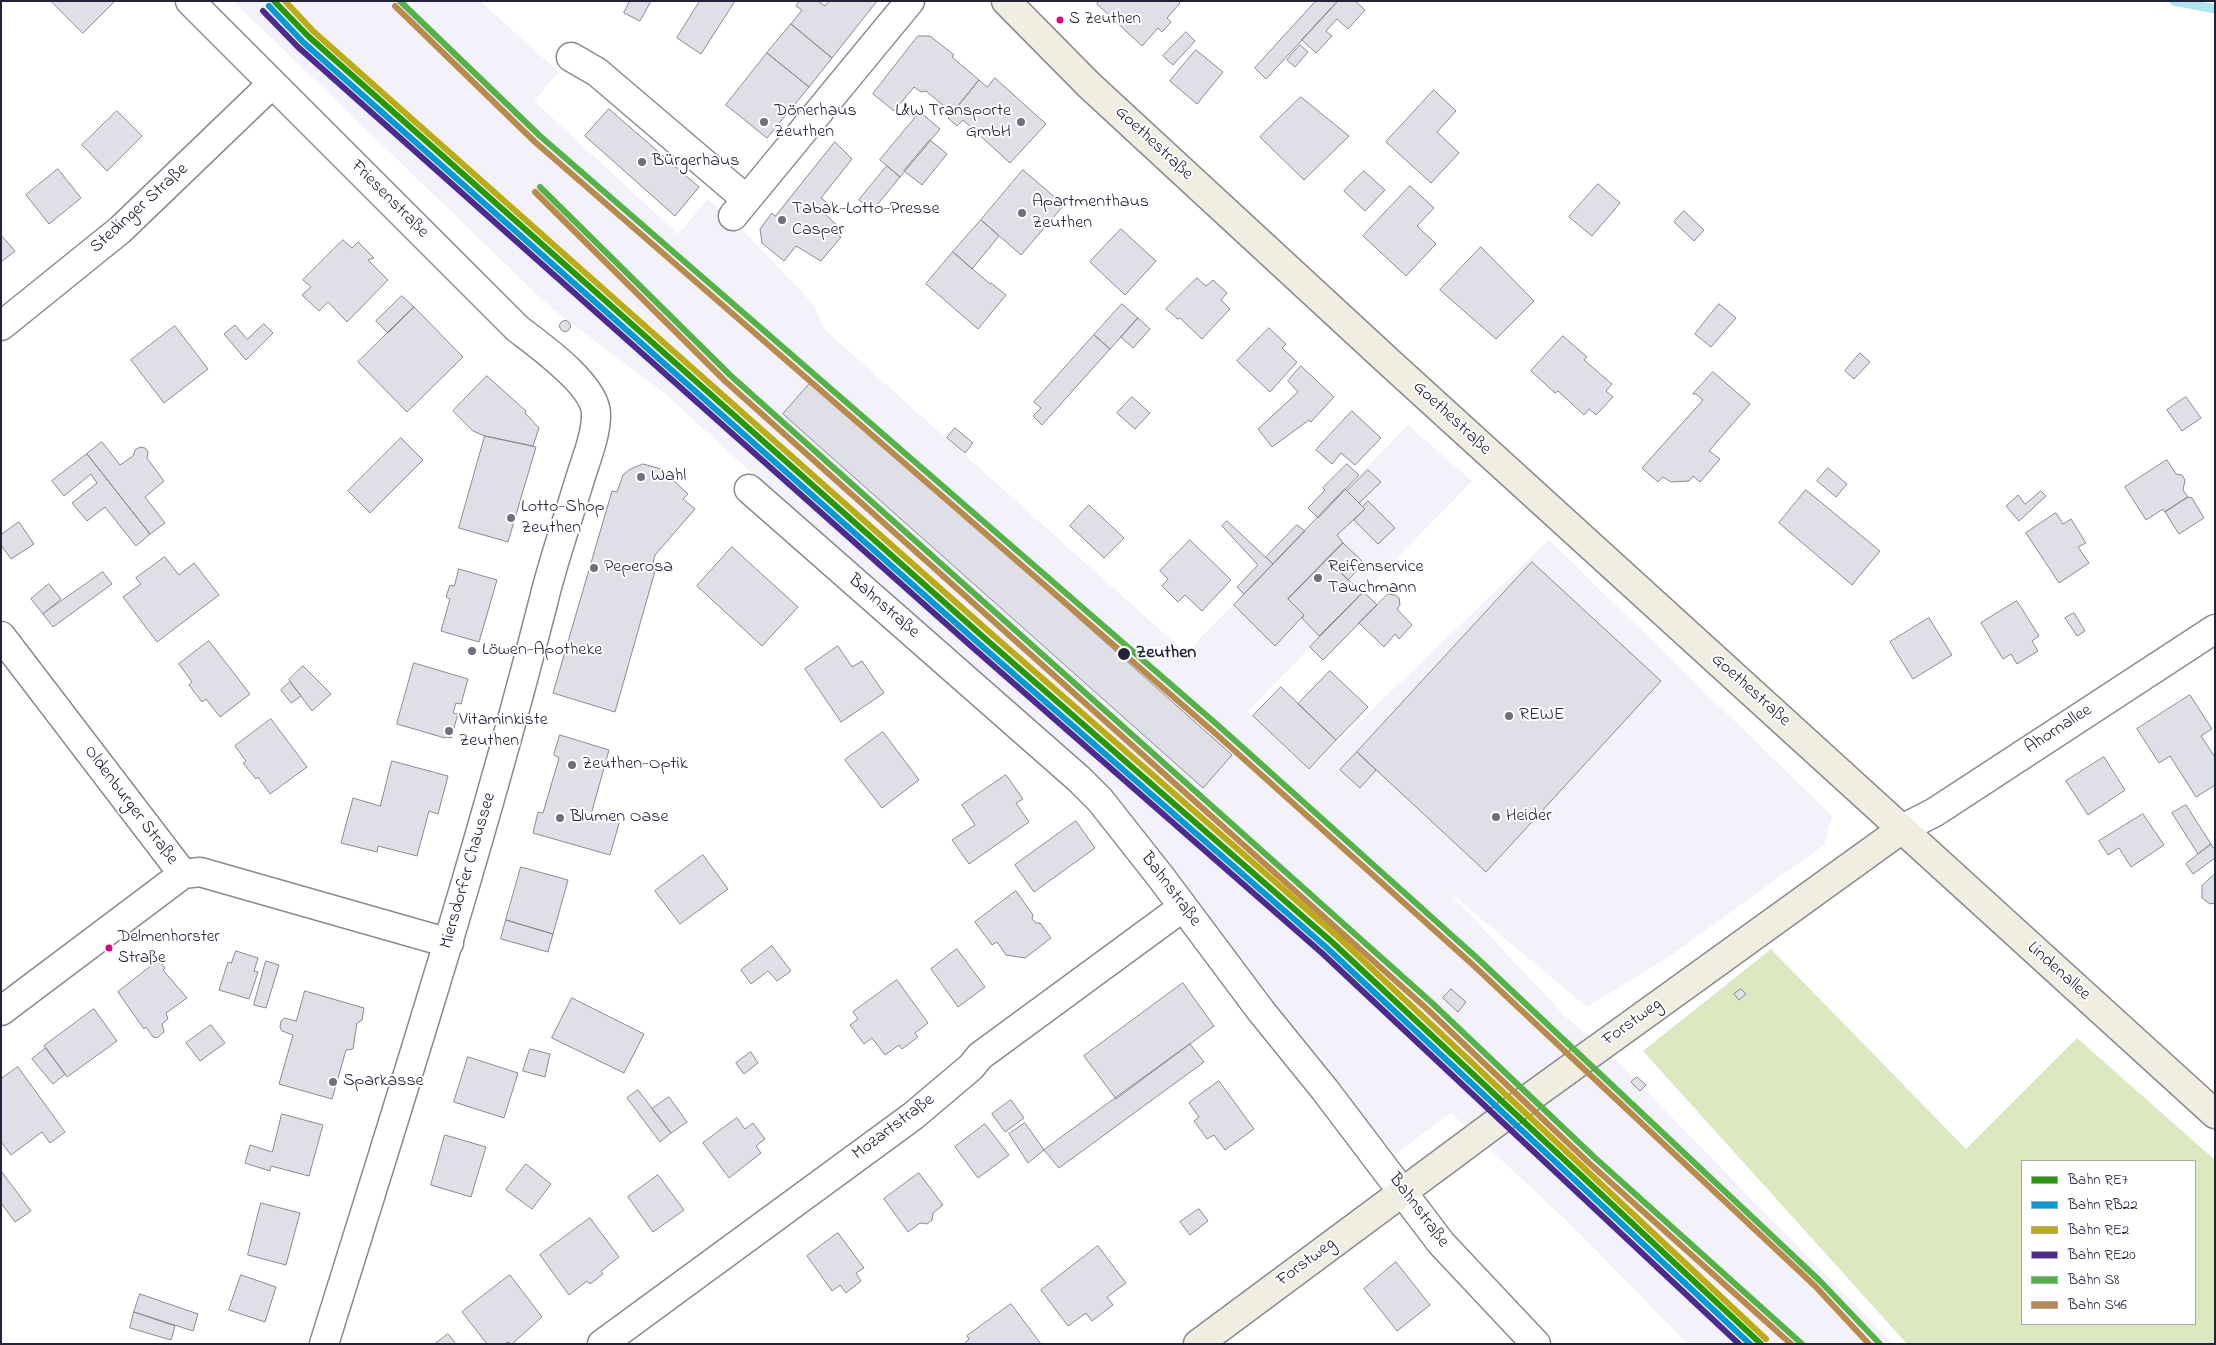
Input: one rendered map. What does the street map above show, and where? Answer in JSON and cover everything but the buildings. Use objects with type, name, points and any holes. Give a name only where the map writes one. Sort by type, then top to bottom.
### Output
[{"type":"main road","name":"Goethestraße","points":[[1006,1],[1120,114],[1902,830]]},
{"type":"main road","name":"Lindenallee","points":[[1902,830],[2215,1114]]},
{"type":"main road","name":"Forstweg","points":[[1198,1344],[1532,1096],[1902,830]]},
{"type":"street","name":"Friesenstraße","points":[[190,1],[518,329],[556,357],[590,395]]},
{"type":"street","points":[[571,57],[597,72],[739,207],[910,1]]},
{"type":"street","name":"Stedinger Straße","points":[[1,326],[120,230],[272,84]]},
{"type":"street","name":"Miersdorfer Chaussee","points":[[324,1344],[449,943],[519,696],[548,582],[589,450],[597,413],[590,395]]},
{"type":"street","name":"Bahnstraße","points":[[750,489],[1079,779],[1100,800],[1261,1011],[1325,1090],[1440,1243],[1536,1344]]},
{"type":"street","name":"Ahornallee","points":[[1902,830],[1935,812],[2215,628]]},
{"type":"street","name":"Oldenburger Straße","points":[[1,636],[183,874],[200,872],[449,943]]},
{"type":"street","points":[[1,1010],[183,874]]},
{"type":"street","name":"Mozartstraße","points":[[602,1344],[913,1116],[971,1067],[980,1056],[1183,907]]},
{"type":"shaded area","points":[[233,1],[480,1],[559,72],[534,101],[678,234],[708,199],[746,233],[814,305],[824,329],[1186,653],[1408,425],[1472,481],[1248,711],[1308,771],[1549,540],[1832,816],[1824,845],[1667,958],[1587,1007],[1449,892],[1564,1015],[1614,1058],[1893,1344],[1688,1344],[1569,1223],[1451,1113],[1395,1154],[1262,999],[1085,777],[663,392],[550,307]]},
{"type":"green space","points":[[1771,949],[1966,1149],[2077,1038],[2215,1160],[2215,1344],[1907,1344],[1643,1051]]},
{"type":"waterway","points":[[2174,1],[2215,9]]},
{"type":"rail line","name":"RE7","points":[[274,1],[308,36],[981,635],[1332,942],[1761,1344]]},
{"type":"rail line","name":"RE2","points":[[285,1],[313,31],[986,629],[1337,936],[1766,1339]]},
{"type":"rail line","name":"S8","points":[[400,1],[540,136],[1221,728],[1477,958],[1820,1281],[1880,1344]]},
{"type":"rail line","name":"RB22","points":[[269,6],[303,42],[976,641],[1327,948],[1750,1344]]},
{"type":"rail line","name":"S46","points":[[395,6],[535,142],[1216,734],[1472,964],[1815,1286],[1869,1344]]},
{"type":"rail line","name":"RE20","points":[[263,11],[298,47],[971,646],[1322,953],[1739,1344]]},
{"type":"rail line","name":"S8","points":[[540,187],[730,375],[1432,1003],[1594,1157],[1802,1344]]},
{"type":"rail line","name":"S46","points":[[535,192],[725,381],[1427,1009],[1589,1163],[1791,1344]]},
{"type":"place","name":"S Zeuthen","points":[[1060,20]]},
{"type":"place","name":"Dönerhaus Zeuthen","points":[[764,122]]},
{"type":"place","name":"L&W Transporte GmbH","points":[[1021,122]]},
{"type":"place","name":"Bürgerhaus","points":[[642,162]]},
{"type":"place","name":"Apartmenthaus Zeuthen","points":[[1022,213]]},
{"type":"place","name":"Tabak-Lotto-Presse Casper","points":[[782,220]]},
{"type":"place","name":"Wahl","points":[[641,477]]},
{"type":"place","name":"Lotto-Shop Zeuthen","points":[[511,518]]},
{"type":"place","name":"Peperosa","points":[[594,568]]},
{"type":"place","name":"Reifenservice Tauchmann","points":[[1318,578]]},
{"type":"place","name":"Löwen-Apotheke","points":[[472,651]]},
{"type":"place","name":"Zeuthen","points":[[1124,654]]},
{"type":"place","name":"REWE","points":[[1509,716]]},
{"type":"place","name":"Vitaminkiste Zeuthen","points":[[449,731]]},
{"type":"place","name":"Zeuthen-Optik","points":[[572,765]]},
{"type":"place","name":"Heider","points":[[1496,817]]},
{"type":"place","name":"Blumen Oase","points":[[560,818]]},
{"type":"place","name":"Delmenhorster Straße","points":[[109,948]]},
{"type":"place","name":"Sparkasse","points":[[333,1082]]}]
